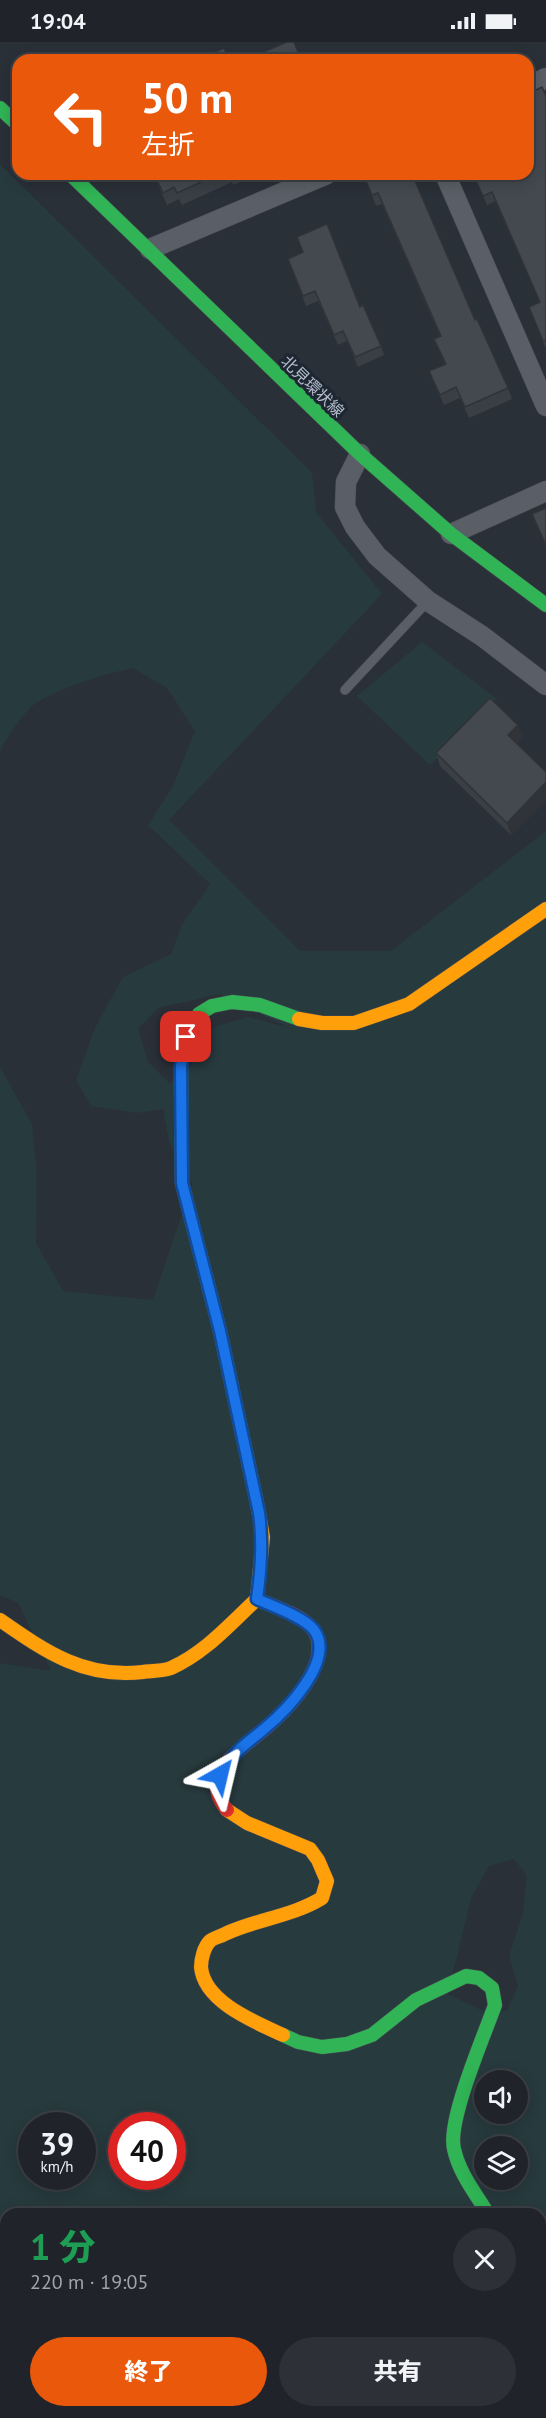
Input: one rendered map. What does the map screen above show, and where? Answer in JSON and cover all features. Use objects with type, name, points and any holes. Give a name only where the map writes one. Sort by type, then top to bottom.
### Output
[{"type":"street","points":[[0,108],[12,119]]},
{"type":"street","name":"北見環状線","points":[[76,180],[360,454],[451,534],[546,605]]},
{"type":"street","points":[[150,249],[313,180]]},
{"type":"street","points":[[448,180],[546,406]]},
{"type":"street","points":[[360,454],[346,482],[345,507],[355,527],[377,556],[428,601],[482,636],[546,686]]},
{"type":"street","points":[[451,534],[546,491]]},
{"type":"street","points":[[0,1620],[44,1651],[87,1670],[124,1674],[169,1669],[202,1650],[257,1599],[263,1537],[259,1513],[220,1331],[182,1183],[181,1066],[186,1037],[199,1014],[212,1006],[232,1002],[260,1005],[293,1018],[322,1023],[354,1023],[409,1004],[546,909]]},
{"type":"street","points":[[257,1599],[306,1623],[314,1630],[320,1645],[319,1658],[310,1678],[297,1695],[267,1728],[236,1753],[220,1775],[216,1790],[223,1807],[236,1818],[309,1849],[327,1881],[322,1898],[309,1906],[232,1930],[210,1941],[201,1959],[202,1976],[215,1996],[245,2018],[298,2042],[322,2047],[347,2044],[372,2035],[417,2000],[466,1976],[479,1978],[492,1988],[495,2005],[453,2124],[453,2148],[461,2170],[484,2208]]},
{"type":"lane","points":[[345,690],[428,601]]},
{"type":"green space","points":[[0,164],[12,176],[12,180],[16,180],[312,473],[316,512],[382,594],[169,820],[300,951],[391,951],[546,831],[546,2208],[0,2208],[0,1663],[51,1671],[18,1603],[0,1595],[0,1067],[32,1124],[37,1173],[36,1243],[63,1291],[153,1300],[192,1184],[169,1142],[163,1109],[137,1113],[91,1106],[76,1080],[95,1028],[123,977],[171,954],[182,925],[210,884],[148,825],[173,786],[195,731],[167,688],[133,668],[71,686],[36,703],[0,751]],"holes":[[[219,994],[289,1028],[248,1017],[207,1029],[191,1065],[170,1084],[148,1062],[138,1029],[158,1008]],[[514,1859],[527,1876],[523,1913],[509,1956],[518,1986],[507,2011],[481,2010],[448,1994],[471,1898],[489,1866]]]},
{"type":"green space","points":[[422,642],[497,699],[430,765],[357,696]]},
{"type":"building","points":[[287,42],[294,42],[299,54],[258,54]]},
{"type":"building","points":[[224,48],[226,54],[210,54]]},
{"type":"building","points":[[542,87],[546,96],[546,340],[543,341],[529,307],[540,302],[492,192],[483,196],[476,180],[534,180],[534,91]]},
{"type":"building","points":[[157,180],[206,180],[177,193],[174,187],[163,193]]},
{"type":"building","points":[[366,180],[415,180],[475,320],[477,319],[508,388],[465,407],[456,387],[440,395],[429,371],[446,364],[434,339],[441,336],[378,193],[372,195]]},
{"type":"building","points":[[327,224],[360,307],[363,305],[381,346],[355,357],[343,331],[334,335],[315,291],[303,296],[288,259],[303,252],[297,237]]},
{"type":"building","points":[[546,508],[546,545],[532,514]]},
{"type":"building","points":[[490,698],[518,725],[508,735],[546,772],[546,782],[507,823],[436,753]]},
{"type":"traffic: fast","points":[[0,108],[12,119]]},
{"type":"traffic: fast","points":[[76,180],[360,454],[451,534],[546,605]]},
{"type":"traffic: fast","points":[[258,1508],[220,1331],[182,1183],[181,1066],[186,1037],[199,1014],[212,1006],[232,1002],[260,1005],[299,1019]]},
{"type":"traffic: fast","points":[[283,2035],[298,2042],[322,2047],[347,2044],[372,2035],[416,2000],[466,1976],[479,1978],[492,1988],[495,2005],[461,2099],[453,2136],[456,2158],[484,2208]]},
{"type":"traffic: slow","points":[[299,1019],[322,1023],[354,1023],[409,1004],[546,909]]},
{"type":"traffic: slow","points":[[0,1620],[50,1652],[84,1667],[122,1673],[171,1668],[206,1646],[257,1599],[263,1537],[258,1508]]},
{"type":"traffic: slow","points":[[227,1810],[247,1823],[310,1849],[318,1860],[327,1881],[322,1898],[299,1909],[239,1928],[213,1939],[203,1953],[201,1967],[204,1979],[211,1991],[246,2017],[283,2035]]},
{"type":"traffic: jam","points":[[227,1810],[218,1792],[217,1784],[221,1772],[238,1750],[290,1705],[308,1680],[318,1656],[317,1638],[310,1626],[292,1614],[257,1599]]},
{"type":"route","points":[[186,1037],[181,1066],[182,1183],[220,1331],[259,1513],[263,1537],[257,1599],[306,1623],[314,1630],[320,1645],[319,1658],[310,1678],[297,1695],[267,1728],[236,1753],[220,1775]]}]
